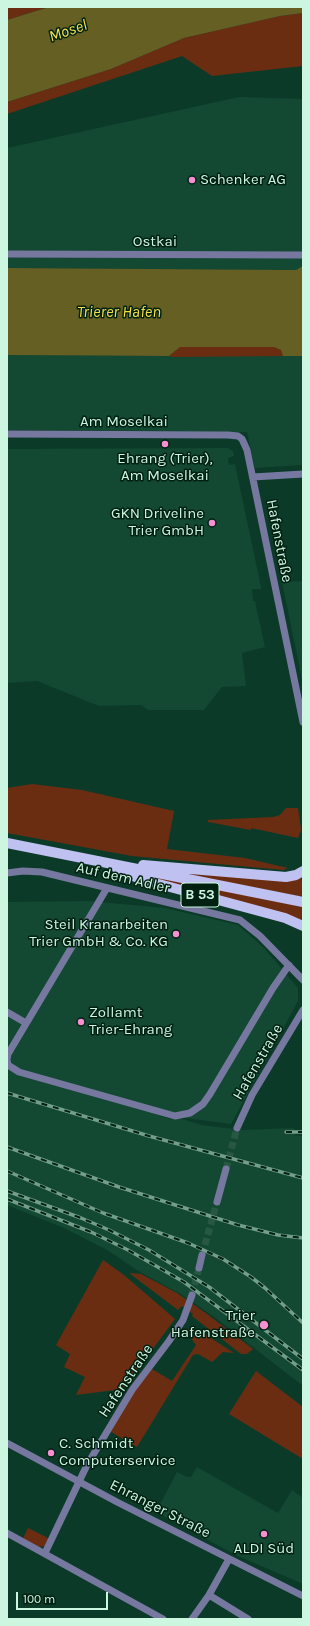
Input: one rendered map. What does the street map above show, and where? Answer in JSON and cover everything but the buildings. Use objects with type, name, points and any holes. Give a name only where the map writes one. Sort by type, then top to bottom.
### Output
[{"type":"main road","name":"B 53","points":[[7,843],[303,902]]},
{"type":"main road","name":"B 53","points":[[97,860],[140,879],[285,918],[303,926]]},
{"type":"main road","name":"B 53","points":[[110,863],[162,865],[286,877],[296,875],[303,871]]},
{"type":"street","name":"Ostkai","points":[[7,254],[303,255]]},
{"type":"street","name":"Am Moselkai","points":[[7,434],[228,435],[240,437]]},
{"type":"street","name":"Hafenstraße","points":[[240,437],[246,445],[303,722]]},
{"type":"street","points":[[253,477],[303,474]]},
{"type":"street","name":"Auf dem Adler","points":[[7,873],[24,871],[42,872],[240,920],[260,936],[303,980]]},
{"type":"street","points":[[107,888],[8,1054],[8,1065],[19,1072],[175,1116],[190,1113],[203,1104],[210,1094],[273,988],[289,965]]},
{"type":"street","name":"Hafenstraße","points":[[237,1128],[252,1095],[303,1010]]},
{"type":"street","points":[[7,1012],[26,1023]]},
{"type":"street","points":[[217,1202],[226,1169]]},
{"type":"street","points":[[199,1268],[202,1255]]},
{"type":"street","name":"Hafenstraße","points":[[45,1553],[79,1480],[132,1390],[183,1320],[192,1295]]},
{"type":"street","name":"Ehranger Straße","points":[[7,1443],[79,1480],[117,1502],[303,1596]]},
{"type":"street","points":[[7,1533],[163,1619]]},
{"type":"street","points":[[192,1619],[209,1595],[230,1559]]},
{"type":"street","points":[[209,1595],[248,1619]]},
{"type":"shaded area","points":[[7,7],[49,7],[7,20]]},
{"type":"shaded area","points":[[303,13],[303,66],[212,76],[182,56],[7,114],[7,102],[111,69],[184,38],[280,16]]},
{"type":"shaded area","points":[[239,97],[303,99],[303,266],[296,270],[7,268],[7,148]]},
{"type":"shaded area","points":[[180,347],[283,352],[284,356],[303,356],[303,465],[255,468],[247,432],[7,430],[7,355],[169,356]]},
{"type":"shaded area","points":[[180,347],[274,347],[281,350],[283,356],[169,356]]},
{"type":"shaded area","points":[[228,448],[233,451],[234,456],[228,458],[229,465],[235,464],[261,587],[261,589],[252,589],[253,601],[255,601],[265,647],[242,653],[246,686],[222,687],[204,710],[148,710],[141,705],[99,706],[37,681],[7,683],[7,449]]},
{"type":"shaded area","points":[[303,581],[303,684],[282,582]]},
{"type":"shaded area","points":[[32,784],[82,790],[174,811],[167,849],[245,858],[288,868],[283,870],[132,856],[7,833],[7,788]]},
{"type":"shaded area","points":[[286,808],[298,808],[301,830],[298,838],[251,828],[251,830],[208,822],[208,820],[273,817],[280,815]]},
{"type":"shaded area","points":[[158,869],[300,877],[303,882],[303,897]]},
{"type":"shaded area","points":[[145,874],[303,906],[303,924],[144,876]]},
{"type":"shaded area","points":[[89,901],[165,908],[238,925],[264,948],[298,988],[298,1001],[231,1124],[155,1114],[170,1119],[182,1119],[202,1125],[242,1130],[294,1128],[295,1135],[303,1136],[303,1386],[213,1316],[179,1293],[140,1272],[107,1250],[64,1228],[7,1205],[7,902]]},
{"type":"shaded area","points":[[103,1260],[124,1275],[175,1319],[123,1389],[76,1395],[85,1377],[64,1367],[70,1354],[56,1345]]},
{"type":"shaded area","points":[[129,1273],[141,1274],[177,1293],[253,1349],[247,1354],[241,1354],[192,1316],[193,1314],[182,1306],[178,1310]]},
{"type":"shaded area","points":[[191,1328],[203,1333],[234,1353],[223,1352],[212,1362],[198,1354],[193,1355],[137,1447],[111,1432],[134,1392],[152,1369],[172,1381],[196,1345],[185,1330]]},
{"type":"shaded area","points":[[256,1371],[303,1407],[303,1459],[229,1414]]},
{"type":"shaded area","points":[[197,1467],[278,1513],[292,1490],[303,1498],[303,1584],[238,1556],[156,1512],[177,1472],[187,1477],[191,1477]]},
{"type":"shaded area","points":[[28,1528],[50,1539],[45,1546],[38,1547],[23,1538]]},
{"type":"water","name":"Mosel","points":[[49,7],[303,7],[303,13],[280,16],[184,38],[111,69],[7,102],[7,20]]},
{"type":"water","name":"Trierer Hafen","points":[[303,266],[303,356],[283,356],[281,350],[274,347],[180,347],[169,356],[7,355],[7,268],[296,270]]},
{"type":"tunnel","points":[[226,1169],[237,1128]]},
{"type":"tunnel","points":[[202,1255],[217,1202]]},
{"type":"tunnel","points":[[192,1295],[199,1268]]},
{"type":"railway","points":[[7,1093],[149,1136],[303,1178]]},
{"type":"railway","points":[[286,1132],[303,1132]]},
{"type":"railway","points":[[7,1147],[119,1187],[238,1225],[278,1235],[303,1238]]},
{"type":"railway","points":[[7,1171],[103,1213],[188,1243],[223,1259],[265,1288],[303,1323]]},
{"type":"railway","points":[[7,1191],[81,1218],[149,1250],[209,1287],[303,1359]]},
{"type":"railway","points":[[7,1199],[91,1232],[128,1250],[184,1282],[303,1370]]},
{"type":"place","name":"Schenker AG","points":[[192,180]]},
{"type":"place","name":"Ehrang (Trier), Am Moselkai","points":[[165,444]]},
{"type":"place","name":"GKN Driveline Trier GmbH","points":[[212,523]]},
{"type":"place","name":"Steil Kranarbeiten Trier GmbH & Co. KG","points":[[176,934]]},
{"type":"place","name":"Zollamt Trier-Ehrang","points":[[81,1022]]},
{"type":"place","name":"Trier Hafenstraße","points":[[264,1325]]},
{"type":"place","name":"C. Schmidt Computerservice","points":[[51,1453]]},
{"type":"place","name":"ALDI Süd","points":[[264,1534]]}]
